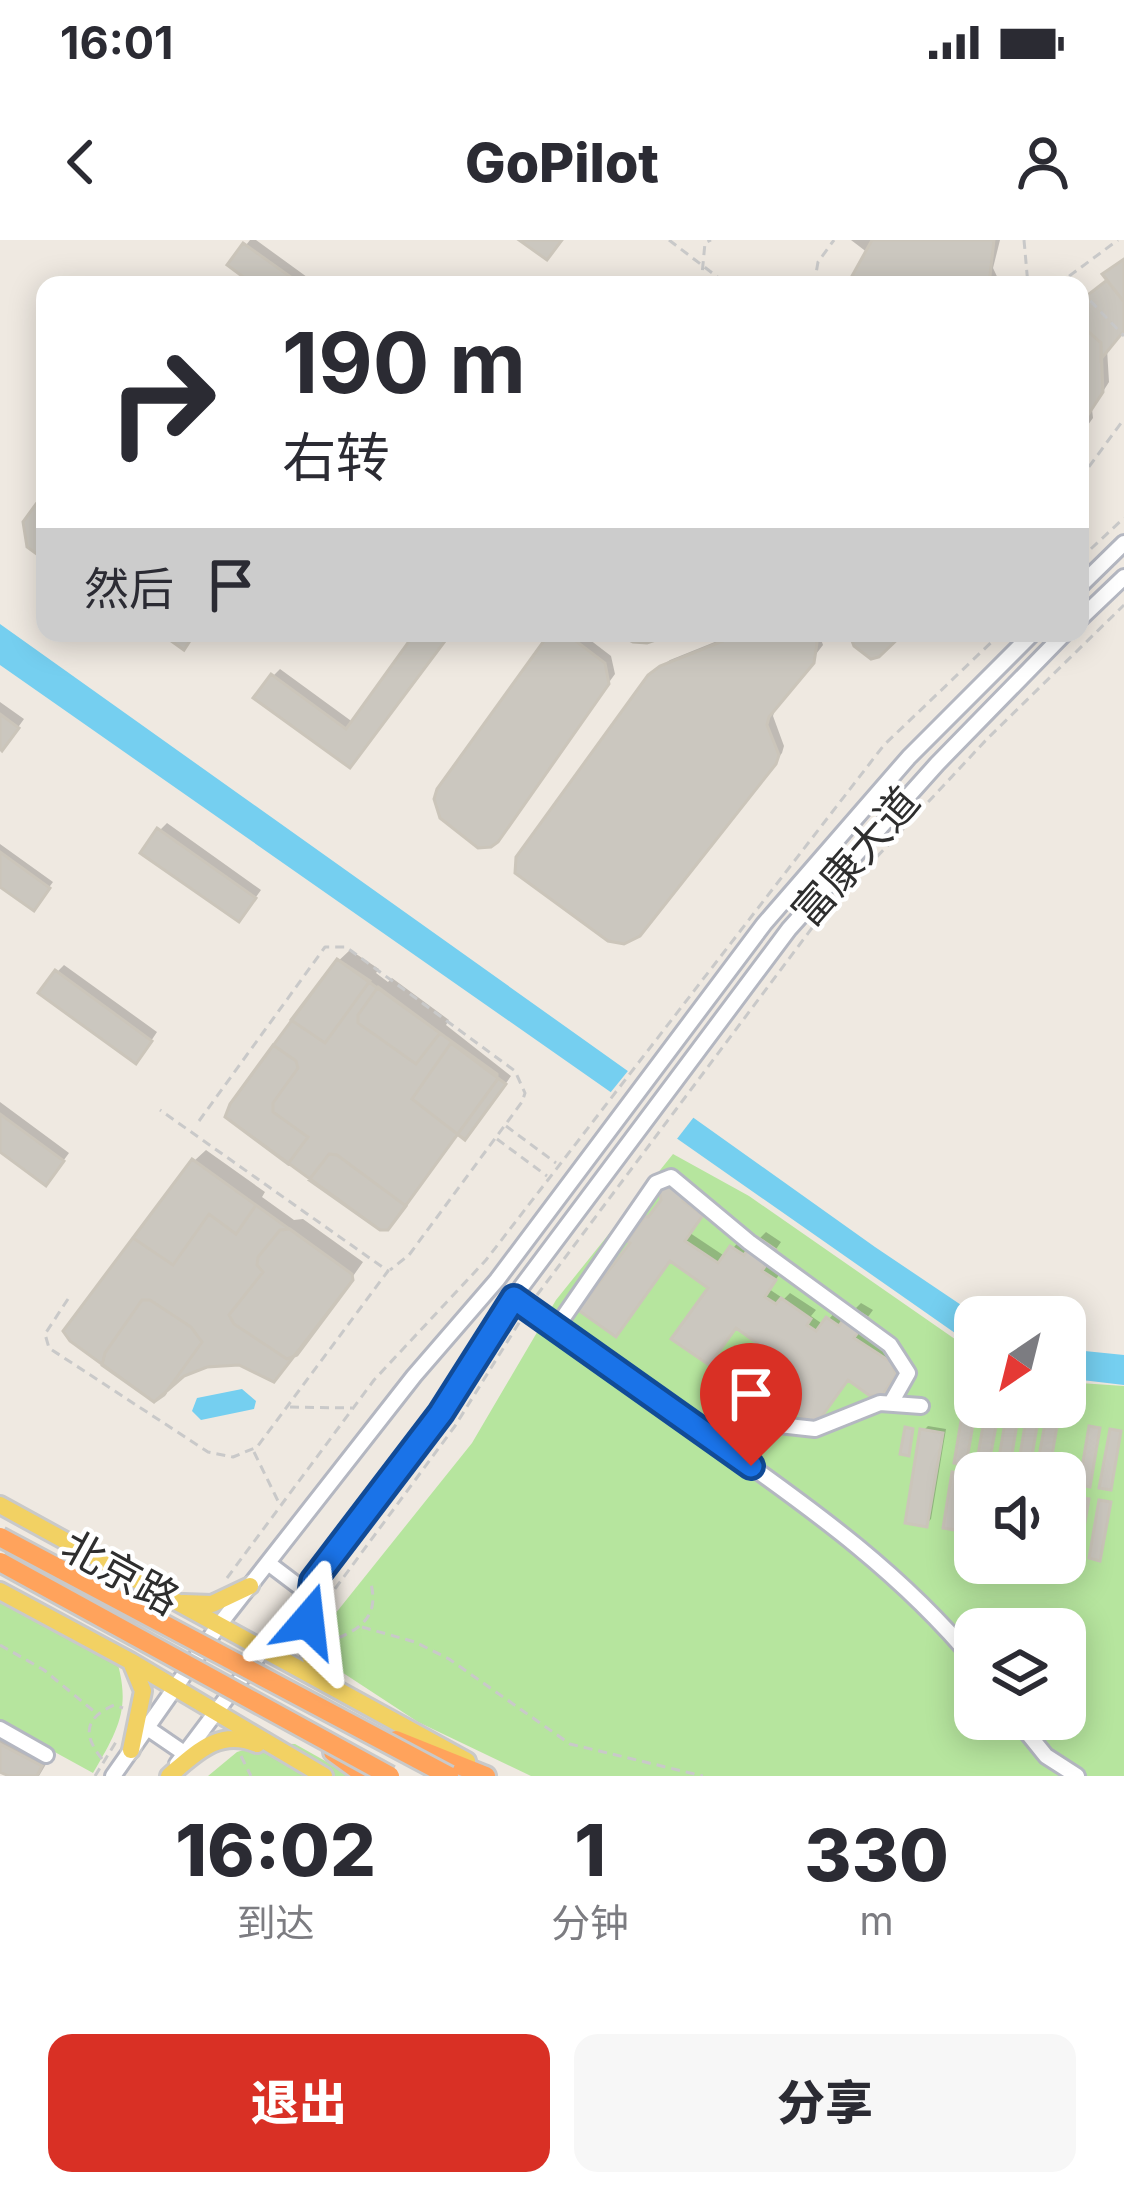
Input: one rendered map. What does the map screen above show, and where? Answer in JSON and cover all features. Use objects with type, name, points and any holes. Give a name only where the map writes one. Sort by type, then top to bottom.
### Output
[{"type":"highway","points":[[0,1537],[449,1776]]},
{"type":"highway","points":[[0,1562],[390,1776]]},
{"type":"highway","points":[[333,1716],[490,1776]]},
{"type":"highway","points":[[295,1724],[366,1776]]},
{"type":"main road","name":"北京路","points":[[0,1505],[490,1776]]},
{"type":"main road","points":[[178,1603],[212,1604],[250,1586]]},
{"type":"main road","points":[[309,1586],[308,1652],[312,1667],[326,1684]]},
{"type":"main road","name":"北京路","points":[[0,1591],[130,1661],[324,1776]]},
{"type":"main road","points":[[124,1745],[143,1720],[143,1691],[130,1661]]},
{"type":"main road","points":[[169,1776],[207,1744],[224,1739],[246,1740],[306,1765]]},
{"type":"street","points":[[1089,577],[1124,543]]},
{"type":"street","points":[[1089,610],[1124,577]]},
{"type":"street","name":"富康大道","points":[[268,1563],[403,1390],[497,1280],[764,924],[909,757],[1024,642]]},
{"type":"street","name":"富康大道","points":[[514,1298],[789,929],[937,764],[1057,642]]},
{"type":"street","points":[[556,1328],[656,1183],[671,1177],[748,1242],[890,1345],[908,1373],[891,1402]]},
{"type":"street","points":[[169,1776],[441,1413],[514,1298],[781,1487],[921,1599],[954,1638]]},
{"type":"street","points":[[779,1425],[815,1429],[869,1406],[891,1402],[921,1406]]},
{"type":"street","points":[[184,1753],[143,1720],[268,1563],[309,1586]]},
{"type":"street","points":[[0,1730],[46,1755]]},
{"type":"street","points":[[1033,1740],[1046,1756],[1077,1776]]},
{"type":"street","points":[[114,1775],[124,1745]]},
{"type":"path","points":[[669,240],[716,276]]},
{"type":"path","points":[[702,276],[705,243],[710,240]]},
{"type":"path","points":[[816,276],[818,262],[834,240]]},
{"type":"path","points":[[1024,240],[1027,276]]},
{"type":"path","points":[[1065,275],[1118,240]]},
{"type":"path","points":[[1089,299],[1124,336]]},
{"type":"path","points":[[1089,467],[1124,419]]},
{"type":"path","points":[[1089,551],[1124,518]]},
{"type":"path","points":[[1089,639],[1124,605]]},
{"type":"path","points":[[225,1580],[374,1380],[486,1260],[884,745],[992,642]]},
{"type":"path","points":[[370,1580],[374,1606],[362,1627],[338,1638],[310,1629],[317,1612],[455,1426],[538,1293],[836,899],[1086,642]]},
{"type":"path","points":[[68,1300],[46,1334],[58,1357],[208,1451],[233,1457],[254,1450],[388,1270],[409,1255],[525,1093],[515,1071],[336,944],[325,946],[200,1121]]},
{"type":"path","points":[[160,1110],[388,1270]]},
{"type":"path","points":[[505,1125],[558,1164]]},
{"type":"path","points":[[496,1138],[548,1177]]},
{"type":"path","points":[[287,1407],[354,1408]]},
{"type":"path","points":[[254,1450],[280,1506]]},
{"type":"path","points":[[362,1627],[415,1642],[449,1659],[569,1744],[703,1776]]},
{"type":"path","points":[[0,1645],[44,1670],[96,1713]]},
{"type":"path","points":[[114,1775],[92,1746],[90,1731],[96,1713],[114,1705],[143,1720]]},
{"type":"path","points":[[94,1776],[124,1745]]},
{"type":"green space","points":[[673,1154],[749,1196],[954,1338],[954,1428],[1086,1428],[1086,1383],[1124,1386],[1124,1776],[531,1776],[418,1722],[331,1665],[326,1651],[327,1624],[472,1443],[556,1300]]},
{"type":"green space","points":[[0,1586],[112,1645],[122,1682],[121,1712],[93,1773],[0,1722]]},
{"type":"green space","points":[[265,1743],[295,1744],[352,1776],[208,1776],[237,1752]]},
{"type":"water","points":[[0,624],[954,1300],[954,1332],[0,665]]},
{"type":"water","points":[[1086,1351],[1124,1355],[1124,1385],[1086,1380]]},
{"type":"water","points":[[242,1389],[256,1401],[254,1409],[201,1420],[192,1411],[197,1398]]},
{"type":"pier","points":[[632,1066],[697,1113],[673,1144],[606,1098]]},
{"type":"building","points":[[519,240],[562,240],[547,260]]},
{"type":"building","points":[[872,240],[994,240],[990,276],[852,276]]},
{"type":"building","points":[[243,243],[289,276],[242,276],[227,265]]},
{"type":"building","points":[[1124,259],[1124,302],[1102,274]]},
{"type":"building","points":[[1107,280],[1124,302],[1124,331],[1101,359],[1101,343],[1089,332],[1089,294]]},
{"type":"building","points":[[1089,332],[1101,343],[1103,392],[1089,413]]},
{"type":"building","points":[[36,504],[36,554],[27,547],[23,522]]},
{"type":"building","points":[[409,642],[444,642],[350,768],[253,698],[271,674],[346,729]]},
{"type":"building","points":[[543,642],[577,642],[605,663],[609,684],[498,842],[478,848],[440,818],[434,799]]},
{"type":"building","points":[[720,642],[817,643],[814,663],[769,717],[767,725],[779,755],[776,764],[640,936],[624,944],[608,941],[515,873],[516,857],[648,675]]},
{"type":"building","points":[[852,642],[895,642],[871,659]]},
{"type":"building","points":[[0,714],[19,728],[2,751],[0,749]]},
{"type":"building","points":[[157,828],[256,898],[239,922],[140,853]]},
{"type":"building","points":[[0,852],[50,888],[34,911],[0,887]]},
{"type":"building","points":[[337,959],[497,1074],[388,1230],[380,1230],[225,1117]]},
{"type":"building","points":[[337,959],[370,981],[325,1043],[291,1020]]},
{"type":"building","points":[[55,970],[152,1041],[136,1064],[38,993]]},
{"type":"building","points":[[378,987],[440,1033],[416,1064],[358,1023],[358,1015]]},
{"type":"building","points":[[451,1043],[506,1084],[465,1140],[412,1099]]},
{"type":"building","points":[[273,1045],[296,1061],[298,1068],[273,1103],[273,1112],[308,1137],[288,1164],[225,1117]]},
{"type":"building","points":[[0,1114],[64,1161],[46,1186],[0,1152]]},
{"type":"building","points":[[329,1154],[337,1155],[406,1206],[388,1230],[380,1230],[309,1180]]},
{"type":"building","points":[[192,1159],[352,1274],[353,1280],[274,1382],[239,1365],[207,1367],[184,1376],[154,1402],[63,1331]]},
{"type":"building","points":[[192,1159],[256,1205],[236,1234],[209,1214],[173,1265],[133,1238]]},
{"type":"building","points":[[669,1181],[684,1190],[683,1201],[703,1215],[685,1241],[718,1263],[730,1246],[744,1255],[757,1237],[776,1250],[762,1271],[776,1280],[765,1297],[776,1304],[781,1298],[811,1319],[807,1325],[816,1331],[826,1317],[839,1326],[852,1308],[868,1318],[854,1338],[891,1362],[896,1375],[883,1394],[870,1396],[848,1380],[815,1426],[774,1397],[793,1369],[736,1328],[709,1365],[671,1339],[708,1288],[670,1261],[616,1337],[578,1310],[661,1200],[659,1189]]},
{"type":"building","points":[[290,1229],[352,1274],[353,1280],[297,1355],[287,1359],[234,1324],[229,1315],[263,1272],[258,1257],[280,1230]]},
{"type":"building","points":[[142,1300],[150,1300],[191,1327],[202,1342],[154,1402],[102,1365],[105,1353]]},
{"type":"building","points":[[1089,1426],[1100,1428],[1090,1487],[1086,1486]]},
{"type":"building","points":[[905,1427],[913,1429],[909,1456],[900,1454]]},
{"type":"building","points":[[960,1428],[972,1428],[968,1452],[956,1452]]},
{"type":"building","points":[[983,1428],[996,1428],[991,1452],[979,1452]]},
{"type":"building","points":[[1004,1428],[1016,1428],[1012,1452],[1000,1452]]},
{"type":"building","points":[[1024,1428],[1037,1428],[1033,1452],[1020,1452]]},
{"type":"building","points":[[1044,1428],[1057,1428],[1053,1452],[1040,1452]]},
{"type":"building","points":[[920,1429],[943,1433],[927,1527],[905,1523]]},
{"type":"building","points":[[1110,1429],[1121,1431],[1111,1490],[1099,1488]]},
{"type":"building","points":[[952,1472],[954,1472],[954,1530],[943,1528]]},
{"type":"building","points":[[1099,1500],[1111,1502],[1100,1561],[1089,1558]]},
{"type":"building","points":[[0,1744],[42,1766],[37,1776],[0,1772]]},
{"type":"route","points":[[308,1621],[313,1581],[441,1413],[514,1298],[751,1466]]}]
